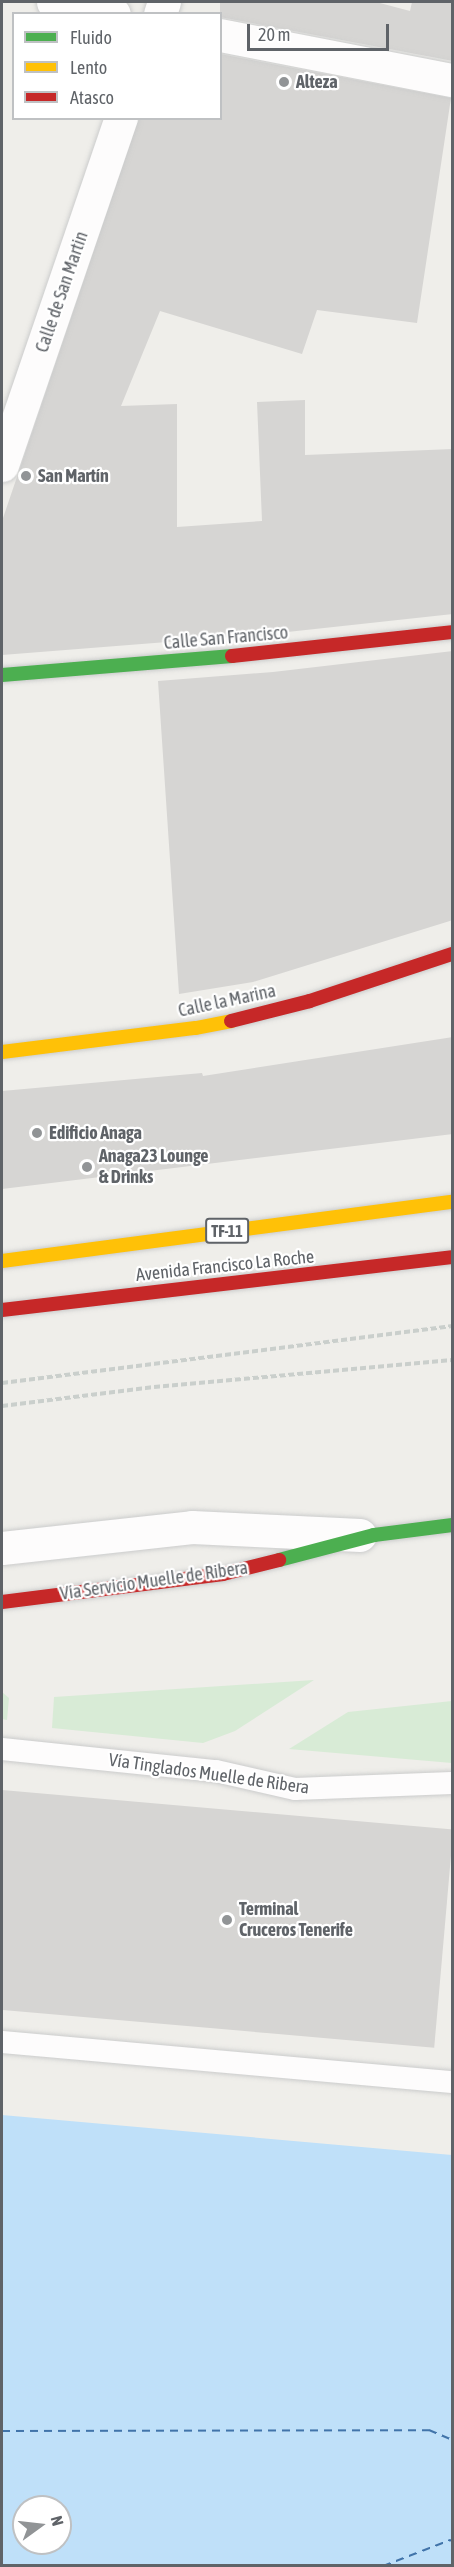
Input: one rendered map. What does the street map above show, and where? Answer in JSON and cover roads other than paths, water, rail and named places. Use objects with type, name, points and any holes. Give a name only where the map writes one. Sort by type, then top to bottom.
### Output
[{"type":"street","points":[[53,2],[104,12]]},
{"type":"street","points":[[222,35],[453,80]]},
{"type":"street","name":"Calle de San Martin","points":[[2,465],[13,400],[120,120]]},
{"type":"street","name":"Calle San Francisco","points":[[2,675],[271,653],[453,632]]},
{"type":"street","name":"Calle la Marina","points":[[2,1052],[196,1028],[246,1018],[310,1001],[453,954]]},
{"type":"street","name":"Avenida Francisco La Roche","points":[[2,1261],[453,1202]]},
{"type":"street","name":"Avenida Francisco La Roche","points":[[2,1310],[453,1257]]},
{"type":"street","name":"Vía Servicio Muelle de Ribera","points":[[2,1602],[224,1574],[374,1535],[453,1525]]},
{"type":"street","name":"Vía Servicio Muelle de Ribera","points":[[2,1548],[192,1527],[374,1535]]},
{"type":"lane","name":"Vía Tinglados Muelle de Ribera","points":[[2,1749],[216,1771],[295,1789],[453,1783]]},
{"type":"lane","points":[[2,2042],[453,2082]]},
{"type":"water","points":[[2,2115],[452,2155],[452,2565],[2,2565]]},
{"type":"place","name":"Alteza","points":[[284,82]]},
{"type":"place","name":"San Martín","points":[[26,476]]},
{"type":"place","name":"Edificio Anaga","points":[[37,1133]]},
{"type":"place","name":"Anaga23 Lounge & Drinks","points":[[87,1167]]},
{"type":"place","name":"Terminal Cruceros Tenerife","points":[[227,1920]]}]
